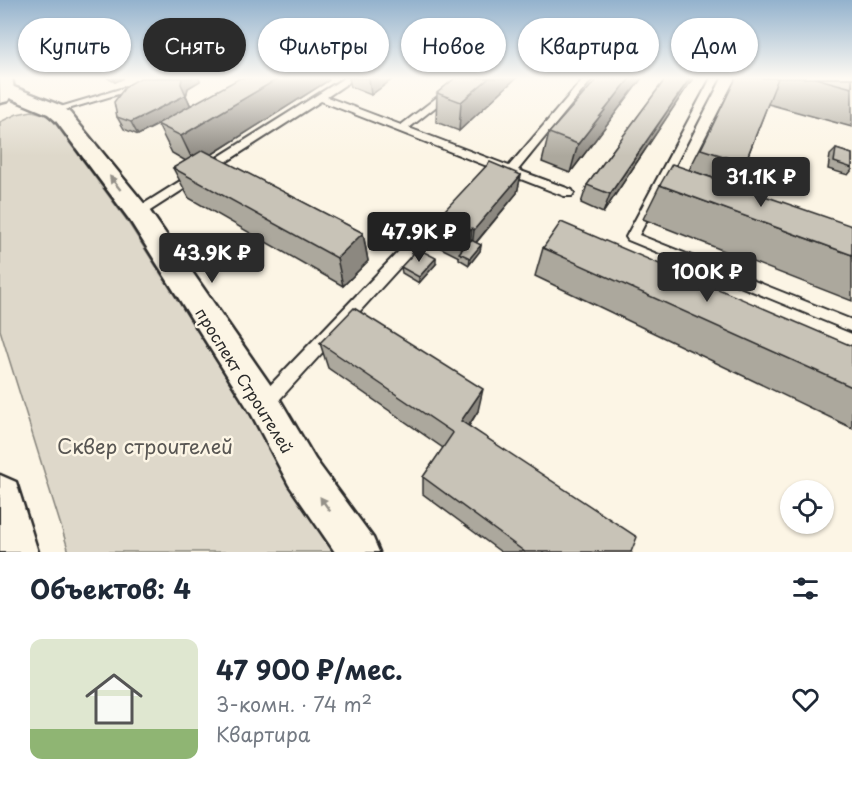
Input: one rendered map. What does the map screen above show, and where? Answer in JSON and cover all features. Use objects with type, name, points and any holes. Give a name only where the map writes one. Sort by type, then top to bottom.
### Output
[{"type":"main road","points":[[0,498],[14,552]]},
{"type":"street","name":"проспект Строителей","points":[[40,104],[55,110],[138,213],[264,404],[302,472],[359,552]]},
{"type":"lane","points":[[55,110],[77,104]]},
{"type":"lane","points":[[138,213],[312,104]]},
{"type":"lane","points":[[336,104],[567,193]]},
{"type":"lane","points":[[402,129],[435,104]]},
{"type":"lane","points":[[510,171],[567,104]]},
{"type":"lane","points":[[702,104],[632,237],[852,326]]},
{"type":"lane","points":[[264,404],[405,253]]},
{"type":"green space","name":"Cквер cтроителей","points":[[32,111],[52,119],[126,219],[337,552],[69,552],[0,330],[0,122],[17,114]]},
{"type":"building","points":[[114,104],[168,104],[131,122],[117,117]]},
{"type":"building","points":[[194,104],[235,104],[181,136],[157,124]]},
{"type":"building","points":[[575,104],[610,104],[578,144],[549,133]]},
{"type":"building","points":[[647,104],[672,104],[610,194],[587,185]]},
{"type":"building","points":[[723,104],[768,104],[745,163],[701,149]]},
{"type":"building","points":[[836,149],[852,154],[852,168],[834,162]]},
{"type":"building","points":[[203,150],[363,233],[337,258],[173,168]]},
{"type":"building","points":[[490,162],[521,175],[474,230],[472,228],[462,240],[431,225]]},
{"type":"building","points":[[672,164],[852,226],[852,255],[660,185]]},
{"type":"building","points":[[561,222],[852,346],[852,387],[543,248]]},
{"type":"building","points":[[471,240],[481,245],[470,258],[459,253]]},
{"type":"building","points":[[418,249],[436,258],[419,277],[401,267]]},
{"type":"building","points":[[354,308],[483,389],[461,421],[637,537],[631,552],[525,552],[423,477],[453,433],[320,343]]}]
